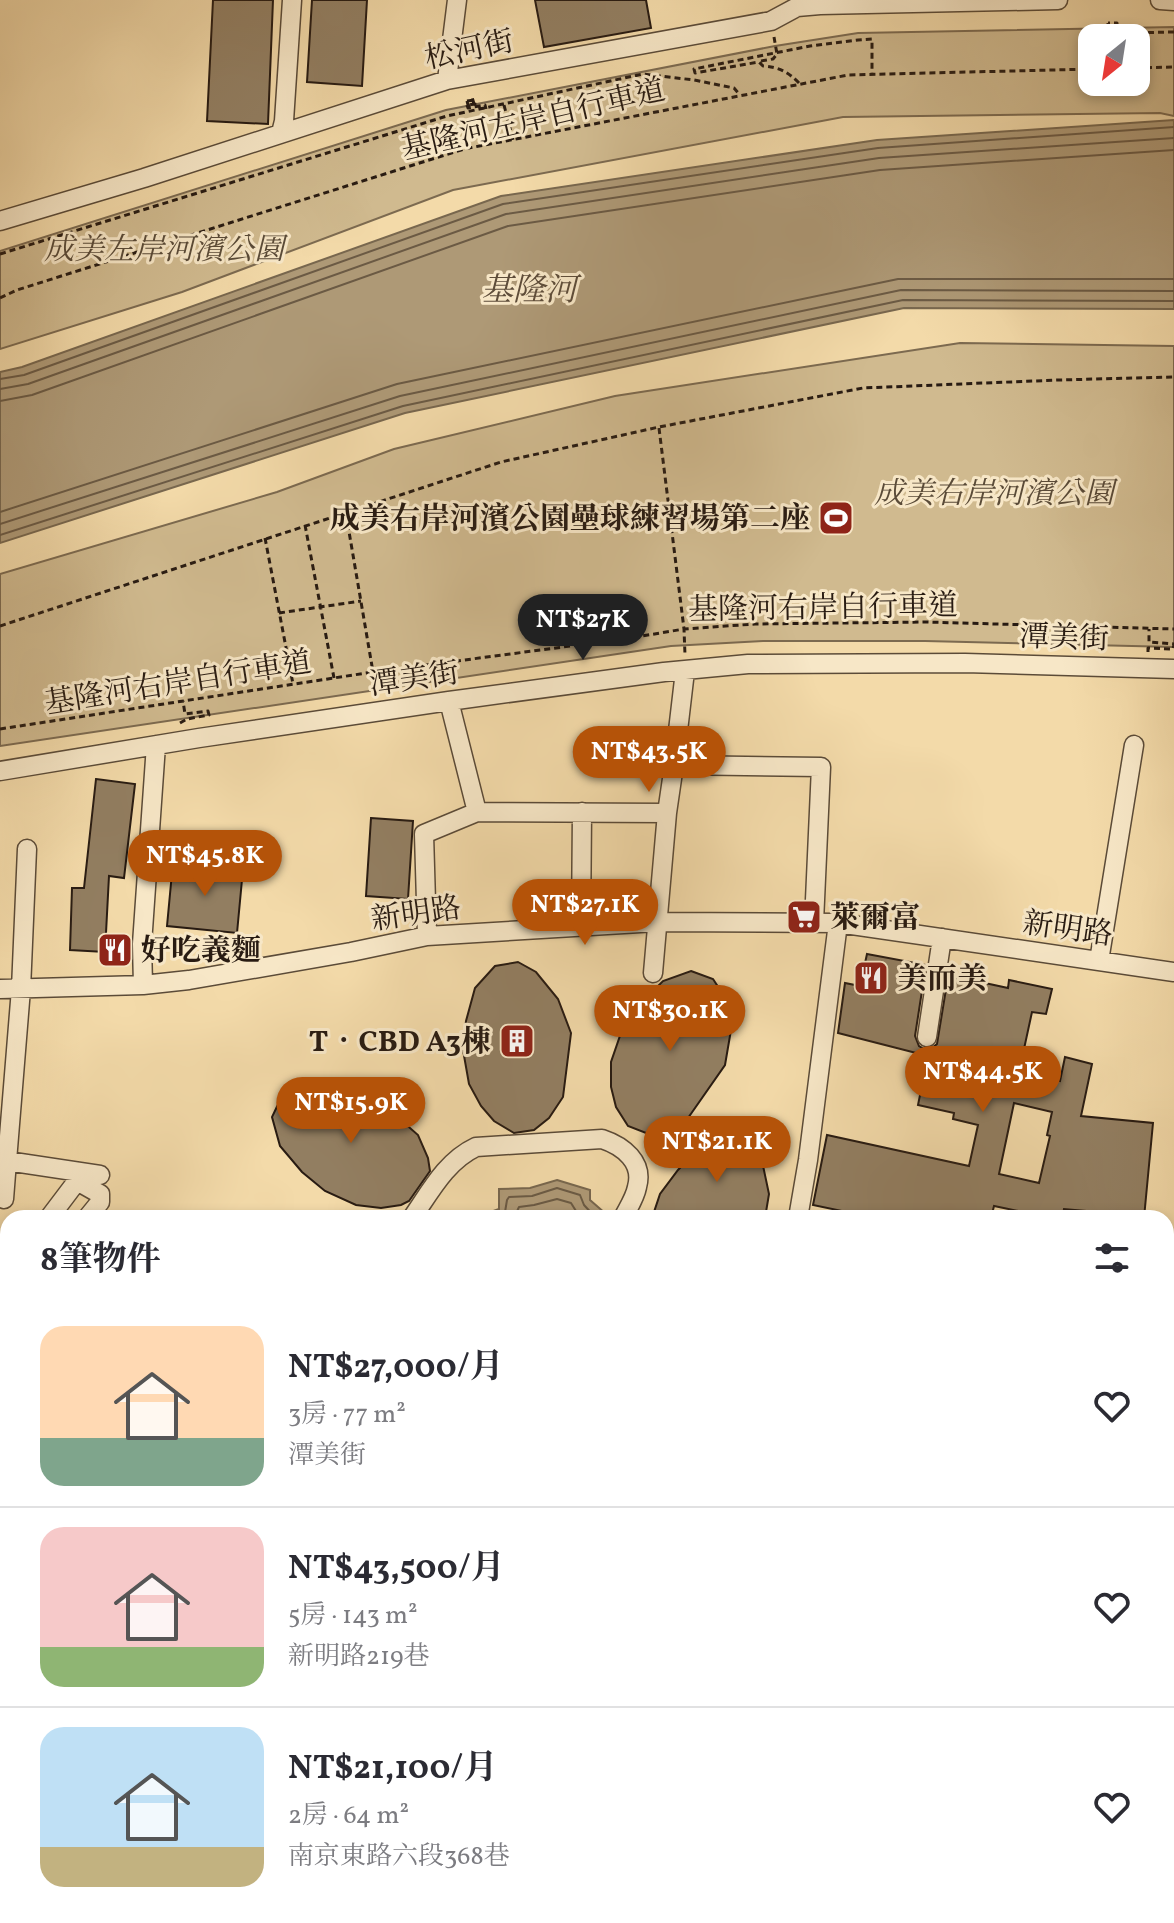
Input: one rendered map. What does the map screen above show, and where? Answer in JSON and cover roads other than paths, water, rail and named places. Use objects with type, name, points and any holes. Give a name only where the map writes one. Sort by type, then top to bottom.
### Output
[{"type":"street","points":[[281,133],[292,0]]},
{"type":"street","points":[[447,80],[457,0]]},
{"type":"street","name":"松河街","points":[[0,221],[447,80],[771,21],[797,3],[1058,0]]},
{"type":"street","points":[[1160,0],[1174,1]]},
{"type":"street","name":"潭美街","points":[[0,771],[449,701],[748,664],[965,663],[1174,669]]},
{"type":"street","points":[[653,973],[667,813],[685,671]]},
{"type":"street","points":[[449,701],[477,812]]},
{"type":"street","points":[[143,985],[142,944],[156,745]]},
{"type":"street","points":[[1099,961],[1134,745]]},
{"type":"street","points":[[674,765],[821,767],[814,922]]},
{"type":"street","points":[[427,936],[424,834],[477,812],[667,813]]},
{"type":"street","points":[[581,926],[582,812]]},
{"type":"street","points":[[4,1199],[21,989],[27,849]]},
{"type":"street","name":"新明路","points":[[0,989],[143,985],[189,980],[427,936],[657,922],[838,923],[1174,972]]},
{"type":"street","points":[[799,1210],[838,923]]},
{"type":"street","points":[[927,1037],[942,938]]},
{"type":"street","points":[[417,1210],[443,1172],[464,1152],[476,1147],[602,1139],[618,1145],[632,1158],[637,1168],[638,1185],[627,1210]]},
{"type":"street","points":[[7,1161],[100,1175]]},
{"type":"street","points":[[55,1210],[77,1181],[100,1194],[100,1202],[94,1210]]},
{"type":"water","name":"基隆河","points":[[1174,120],[1174,309],[904,308],[405,413],[0,543],[0,372],[22,367],[501,196],[877,140]]},
{"type":"water","points":[[557,1180],[590,1190],[590,1200],[602,1210],[496,1210],[499,1209],[499,1189],[530,1188]]},
{"type":"place","name":"成美右岸河濱公園壘球練習場第二座","points":[[836,518]]},
{"type":"place","name":"萊爾富","points":[[804,917]]},
{"type":"place","name":"好吃義麵","points":[[115,950]]},
{"type":"place","name":"美而美","points":[[871,978]]},
{"type":"place","name":"T．CBD A3棟","points":[[517,1041]]},
{"type":"park label","name":"成美左岸河濱公園","points":[[164,249]]},
{"type":"park label","name":"成美右岸河濱公園","points":[[994,493]]}]
